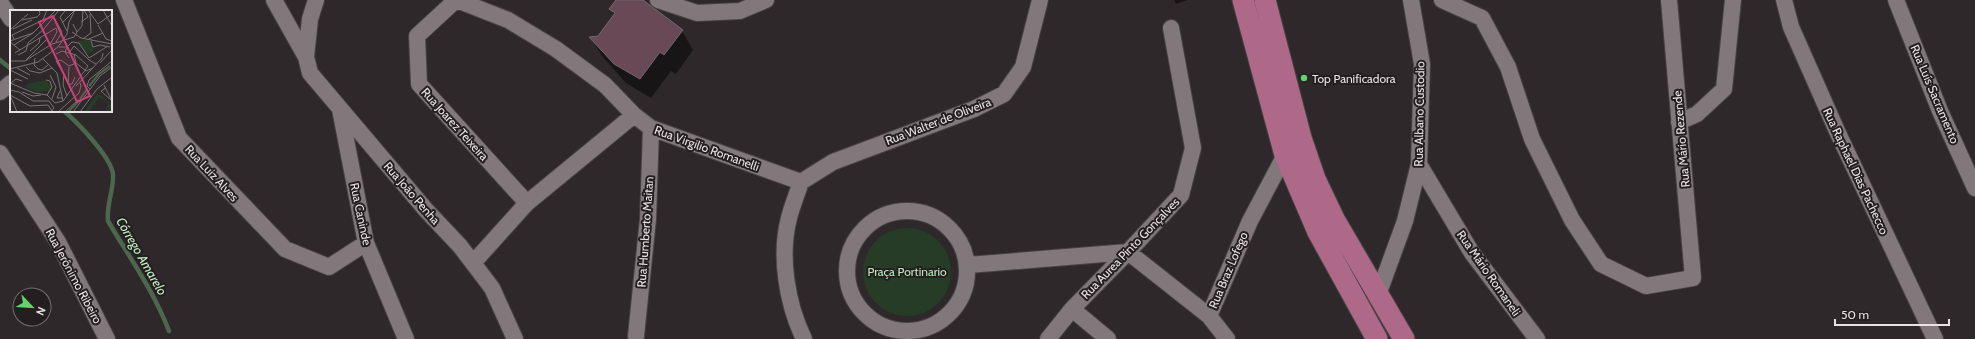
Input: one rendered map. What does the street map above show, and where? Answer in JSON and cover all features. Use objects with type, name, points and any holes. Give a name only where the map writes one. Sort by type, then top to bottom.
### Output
[{"type":"main road","points":[[1243,0],[1285,155],[1318,232],[1376,338]]},
{"type":"main road","points":[[1265,0],[1301,138],[1315,179],[1334,219],[1404,339]]},
{"type":"street","name":"Rua Luiz Alves","points":[[124,0],[179,138],[269,233],[285,249],[330,267],[366,243]]},
{"type":"street","points":[[274,0],[306,57]]},
{"type":"street","points":[[306,57],[310,19],[316,0]]},
{"type":"street","name":"Rua Joarez Teixeira","points":[[527,203],[419,84],[417,36],[456,0],[508,20],[556,49],[605,85],[634,115]]},
{"type":"street","points":[[658,0],[697,13],[740,10],[766,0]]},
{"type":"street","name":"Rua Walter de Oliveira","points":[[801,182],[833,162],[974,109],[1004,94],[1023,67],[1040,0]]},
{"type":"street","name":"Rua Albano Custodio","points":[[1378,295],[1405,221],[1419,164],[1422,64],[1411,0]]},
{"type":"street","name":"Rua Mário Rezende","points":[[1442,0],[1482,18],[1508,67],[1532,139],[1572,220],[1602,264],[1646,286],[1693,278],[1669,0]]},
{"type":"street","points":[[1679,122],[1697,114],[1724,90],[1733,0]]},
{"type":"street","name":"Rua Raphael Dias Pachecco","points":[[1784,0],[1791,27],[1933,339]]},
{"type":"street","name":"Rua Luís Sacramento","points":[[1896,0],[1940,110],[1975,188]]},
{"type":"street","points":[[0,2],[10,17]]},
{"type":"street","name":"Rua Aurea Pinto Gonçalves","points":[[1048,339],[1072,308],[1128,252],[1181,194],[1193,148],[1171,28]]},
{"type":"street","name":"Rua João Penha","points":[[306,57],[310,73],[473,263],[492,288],[515,336]]},
{"type":"street","points":[[0,92],[10,84]]},
{"type":"street","name":"Rua Caninde","points":[[339,107],[366,243],[406,339]]},
{"type":"street","points":[[473,263],[527,203],[634,115]]},
{"type":"street","name":"Rua Virgilio Romanelli","points":[[634,115],[651,128],[801,182]]},
{"type":"street","name":"Rua Humberto Maitan","points":[[636,336],[648,219],[651,128]]},
{"type":"street","name":"Rua Jerônimo Ribeiro","points":[[0,153],[58,242],[107,339]]},
{"type":"street","name":"Rua Braz Lofego","points":[[1128,252],[1209,316],[1250,221],[1285,155]]},
{"type":"street","name":"Rua Mário Romaneli","points":[[1419,164],[1472,253],[1537,339]]},
{"type":"street","points":[[801,182],[789,219],[784,269],[796,323],[804,339]]},
{"type":"street","points":[[897,211],[917,211],[936,217],[951,229],[963,245],[968,265],[966,285],[959,303],[945,318],[928,328],[908,332],[888,329],[871,320],[857,305],[849,287],[847,267],[851,247],[862,230],[878,218],[897,211]]},
{"type":"street","points":[[968,265],[1128,252]]},
{"type":"street","points":[[1072,308],[1108,339]]},
{"type":"street","points":[[1209,316],[1227,339]]},
{"type":"green space","name":"Praça Portinario","points":[[907,228],[924,232],[938,241],[947,255],[951,272],[947,289],[938,303],[924,312],[907,316],[890,312],[876,303],[867,289],[863,272],[867,255],[876,241],[890,232]]},
{"type":"building","points":[[616,0],[643,0],[683,30],[664,55],[660,52],[640,79],[614,64],[589,37],[598,36],[615,13],[609,9]]},
{"type":"waterway","name":"Córrego Amarelo","points":[[0,60],[10,68]]},
{"type":"waterway","name":"Córrego Amarelo","points":[[65,112],[93,140],[111,167],[113,180],[108,209],[108,221],[149,288],[169,331]]},
{"type":"place","name":"Top Panificadora","points":[[1304,78]]}]
